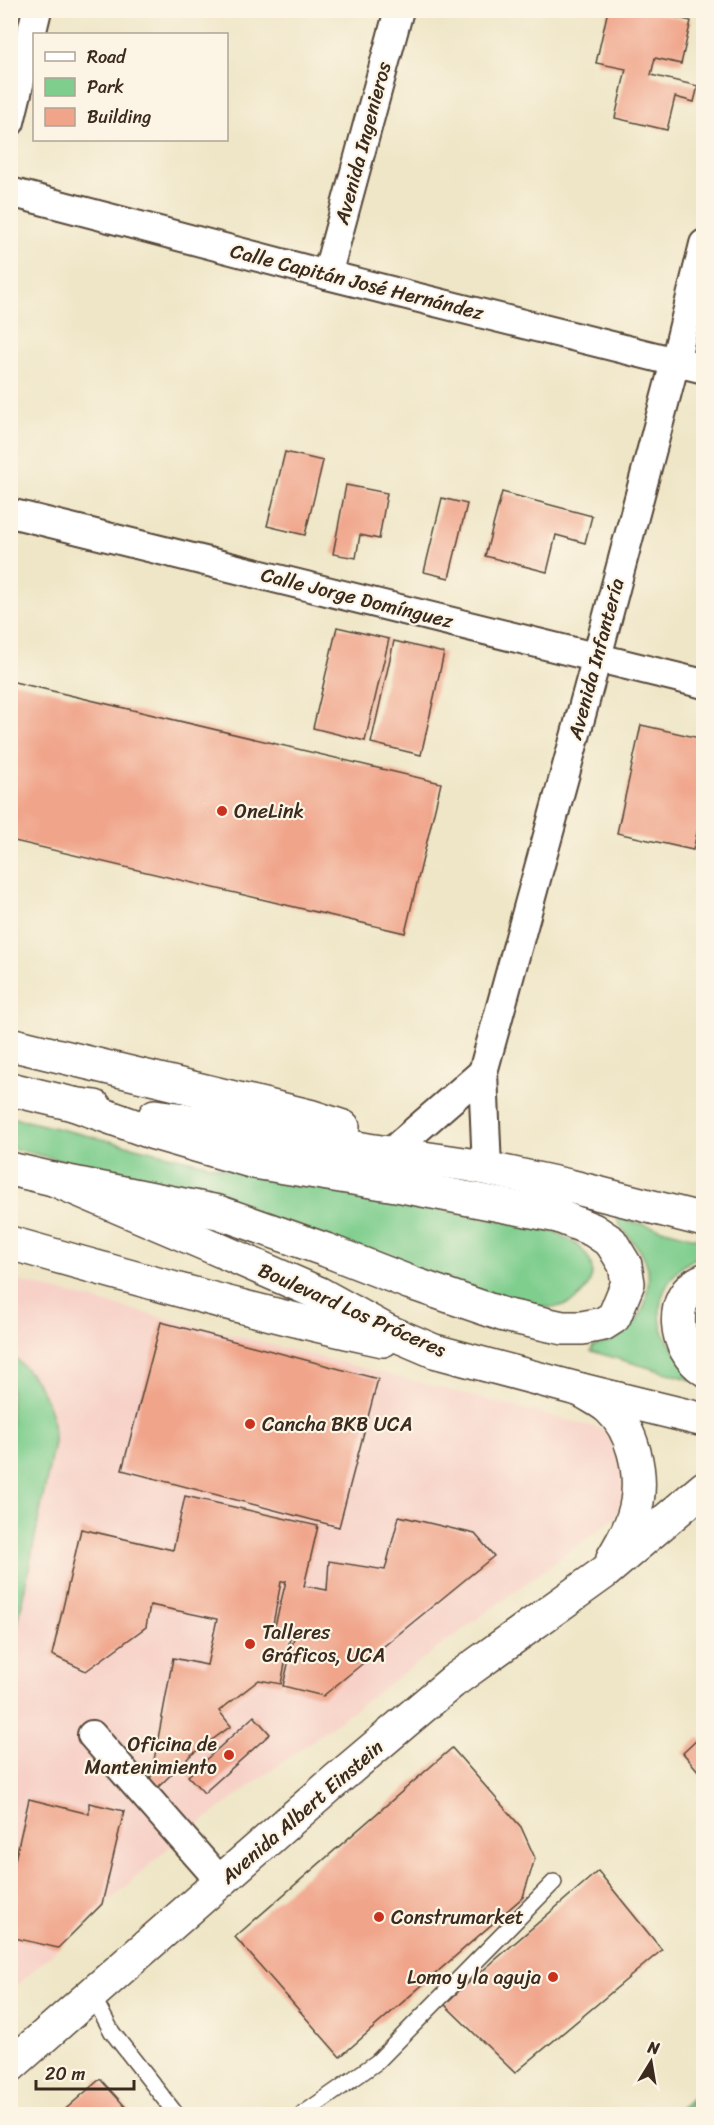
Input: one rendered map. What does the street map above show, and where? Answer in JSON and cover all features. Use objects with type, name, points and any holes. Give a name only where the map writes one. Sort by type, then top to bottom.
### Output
[{"type":"main road","points":[[10,1044],[309,1116],[479,1167]]},
{"type":"main road","points":[[10,1089],[73,1104],[249,1129],[479,1167],[569,1186],[704,1220]]},
{"type":"main road","points":[[53,1179],[218,1212],[504,1315],[563,1328],[582,1328],[603,1324],[614,1317],[628,1283],[625,1265],[611,1242],[593,1230],[558,1216],[402,1186],[254,1162],[154,1133],[73,1104]]},
{"type":"main road","name":"Boulevard Los Próceres","points":[[10,1169],[53,1179],[318,1293],[387,1331],[434,1351],[704,1420]]},
{"type":"main road","points":[[10,1243],[303,1323],[434,1351]]},
{"type":"main road","points":[[704,1280],[696,1283],[686,1293],[678,1319],[679,1334],[684,1348],[697,1365],[704,1369]]},
{"type":"main road","name":"Avenida Albert Einstein","points":[[581,1390],[609,1407],[622,1424],[633,1449],[638,1474],[637,1503],[626,1537],[605,1572]]},
{"type":"main road","name":"Avenida Albert Einstein","points":[[10,2066],[335,1781],[452,1682],[605,1572],[704,1488]]},
{"type":"street","points":[[10,122],[37,10]]},
{"type":"street","name":"Avenida Ingenieros","points":[[327,275],[399,10]]},
{"type":"street","name":"Calle Capitán José Hernández","points":[[10,192],[327,275],[704,369]]},
{"type":"street","name":"Avenida Infantería","points":[[479,1167],[483,1072],[597,657],[704,244]]},
{"type":"street","name":"Calle Jorge Domínguez","points":[[10,513],[704,684]]},
{"type":"street","points":[[400,1144],[483,1072]]},
{"type":"street","points":[[92,1736],[221,1882]]},
{"type":"lane","points":[[303,2115],[377,2062],[554,1882]]},
{"type":"lane","points":[[92,1995],[112,2032],[176,2115]]},
{"type":"shaded area","points":[[11,1279],[602,1429],[621,1453],[626,1482],[616,1517],[177,1840],[11,1991]]},
{"type":"green space","points":[[10,1117],[214,1166],[554,1231],[576,1245],[587,1256],[592,1272],[590,1280],[582,1294],[561,1306],[537,1307],[496,1299],[220,1201],[11,1148]]},
{"type":"green space","points":[[616,1217],[703,1240],[703,1255],[682,1267],[674,1276],[662,1296],[660,1308],[664,1333],[694,1375],[692,1380],[591,1351],[593,1346],[609,1342],[629,1329],[635,1323],[646,1300],[649,1277],[645,1259]]},
{"type":"green space","points":[[11,1354],[29,1373],[43,1393],[54,1428],[54,1442],[11,1658]]},
{"type":"green space","points":[[703,2089],[703,2114],[672,2114]]},
{"type":"building","points":[[608,10],[644,10],[691,21],[681,64],[655,58],[651,75],[698,86],[694,102],[675,97],[667,130],[615,118],[626,69],[596,63]]},
{"type":"building","points":[[285,452],[323,461],[305,535],[267,526]]},
{"type":"building","points":[[346,485],[387,493],[379,539],[360,535],[356,558],[333,554]]},
{"type":"building","points":[[502,492],[592,516],[585,543],[556,535],[547,572],[485,556]]},
{"type":"building","points":[[442,498],[467,504],[449,578],[424,572]]},
{"type":"building","points":[[337,627],[389,639],[365,741],[313,728]]},
{"type":"building","points":[[394,641],[444,653],[421,755],[371,743]]},
{"type":"building","name":"OneLink","points":[[10,681],[441,783],[405,933],[10,840]]},
{"type":"building","points":[[641,725],[704,739],[704,803],[693,850],[617,833]]},
{"type":"building","name":"Cancha BKB UCA","points":[[161,1322],[378,1379],[339,1527],[122,1470]]},
{"type":"building","name":"Talleres Gráficos, UCA","points":[[185,1496],[318,1526],[304,1586],[327,1590],[329,1561],[385,1570],[399,1516],[475,1534],[494,1556],[323,1696],[283,1686],[295,1634],[291,1633],[281,1684],[259,1680],[219,1711],[231,1726],[191,1755],[147,1798],[173,1658],[207,1665],[217,1619],[150,1605],[146,1627],[86,1671],[52,1655],[81,1529],[173,1550]],"holes":[[[286,1581],[274,1630],[272,1629],[281,1582]]]},
{"type":"building","name":"Oficina de Mantenimiento","points":[[254,1716],[270,1734],[204,1793],[188,1776]]},
{"type":"building","points":[[699,1738],[704,1742],[704,1778],[683,1753]]},
{"type":"building","name":"Construmarket","points":[[452,1748],[521,1827],[535,1858],[523,1897],[340,2057],[235,1937]]},
{"type":"building","points":[[29,1799],[89,1814],[89,1803],[124,1811],[102,1904],[58,1948],[10,1937],[10,1882]]},
{"type":"building","name":"Lomo y la aguja","points":[[598,1871],[662,1950],[515,2073],[444,2004]]},
{"type":"building","points":[[100,2079],[132,2114],[60,2114]]},
{"type":"place","name":"OneLink","points":[[222,811]]},
{"type":"place","name":"Cancha BKB UCA","points":[[250,1424]]},
{"type":"place","name":"Talleres Gráficos, UCA","points":[[250,1644]]},
{"type":"place","name":"Oficina de Mantenimiento","points":[[229,1755]]},
{"type":"place","name":"Construmarket","points":[[379,1917]]},
{"type":"place","name":"Lomo y la aguja","points":[[553,1977]]}]
